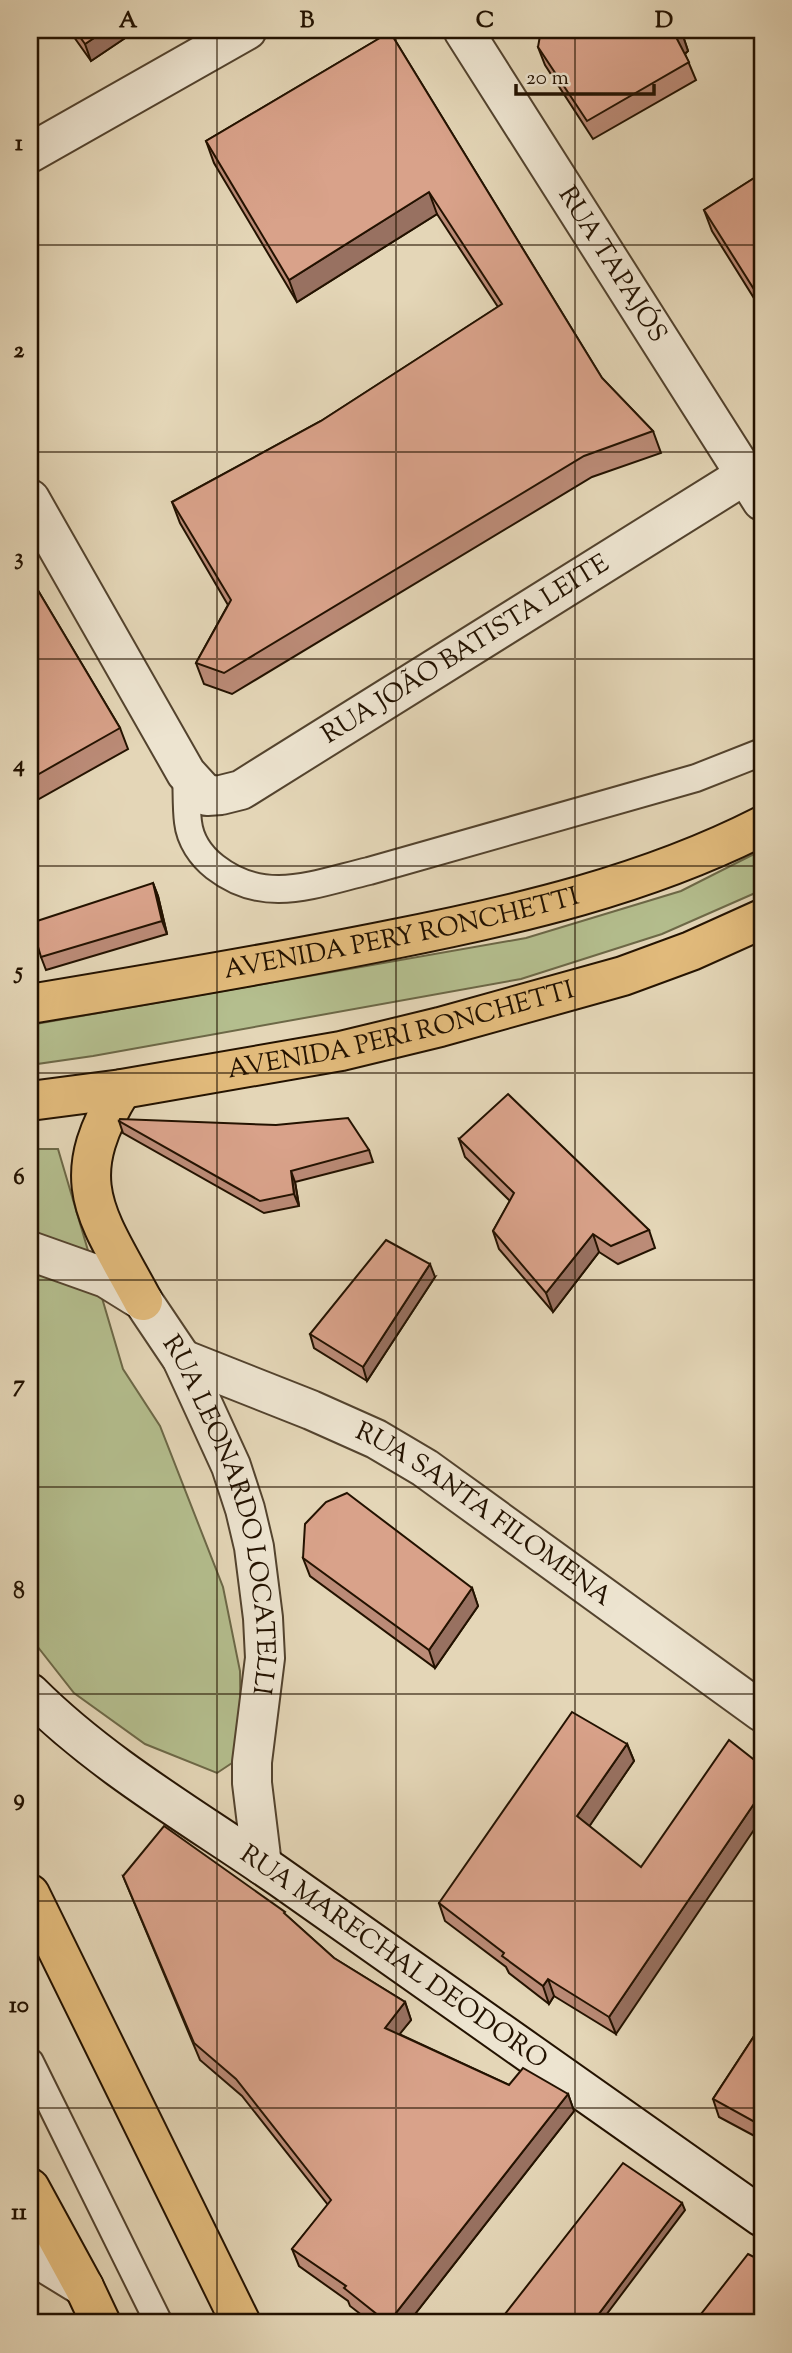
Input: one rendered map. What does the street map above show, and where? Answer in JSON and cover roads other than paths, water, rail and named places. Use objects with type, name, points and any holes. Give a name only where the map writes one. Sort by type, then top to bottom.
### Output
[{"type":"main road","name":"AVENIDA PERY RONCHETTI","points":[[30,1004],[290,960],[511,914],[654,872],[718,848],[762,826]]},
{"type":"main road","name":"AVENIDA PERI RONCHETTI","points":[[30,1101],[122,1089],[341,1051],[440,1027],[623,975],[691,951],[762,919]]},
{"type":"main road","points":[[122,1089],[102,1122],[97,1138],[91,1163],[91,1191],[101,1221],[143,1301]]},
{"type":"main road","points":[[30,1894],[241,2323]]},
{"type":"main road","points":[[30,2188],[101,2323]]},
{"type":"street","points":[[30,153],[247,30]]},
{"type":"street","name":"RUA TAPAJÓS","points":[[463,30],[753,488]]},
{"type":"street","name":"RUA JOÃO BATISTA LEITE","points":[[186,773],[207,796],[221,796],[241,790],[753,488]]},
{"type":"street","points":[[30,499],[186,773]]},
{"type":"street","name":"RUA LEONARDO LOCATELLI","points":[[30,1251],[106,1278],[143,1301],[182,1359],[231,1466],[245,1509],[259,1579],[265,1658],[252,1783],[262,1865]]},
{"type":"street","name":"RUA SANTA FILOMENA","points":[[182,1359],[376,1439],[425,1468],[762,1712]]},
{"type":"street","name":"RUA MARECHAL DEODORO","points":[[30,1693],[60,1723],[104,1756],[762,2217]]},
{"type":"street","points":[[30,2255],[84,2287]]},
{"type":"lane","points":[[186,773],[188,823],[193,841],[201,853],[219,870],[245,885],[273,890],[369,871],[695,778],[762,752]]},
{"type":"lane","points":[[30,2062],[159,2323]]}]
